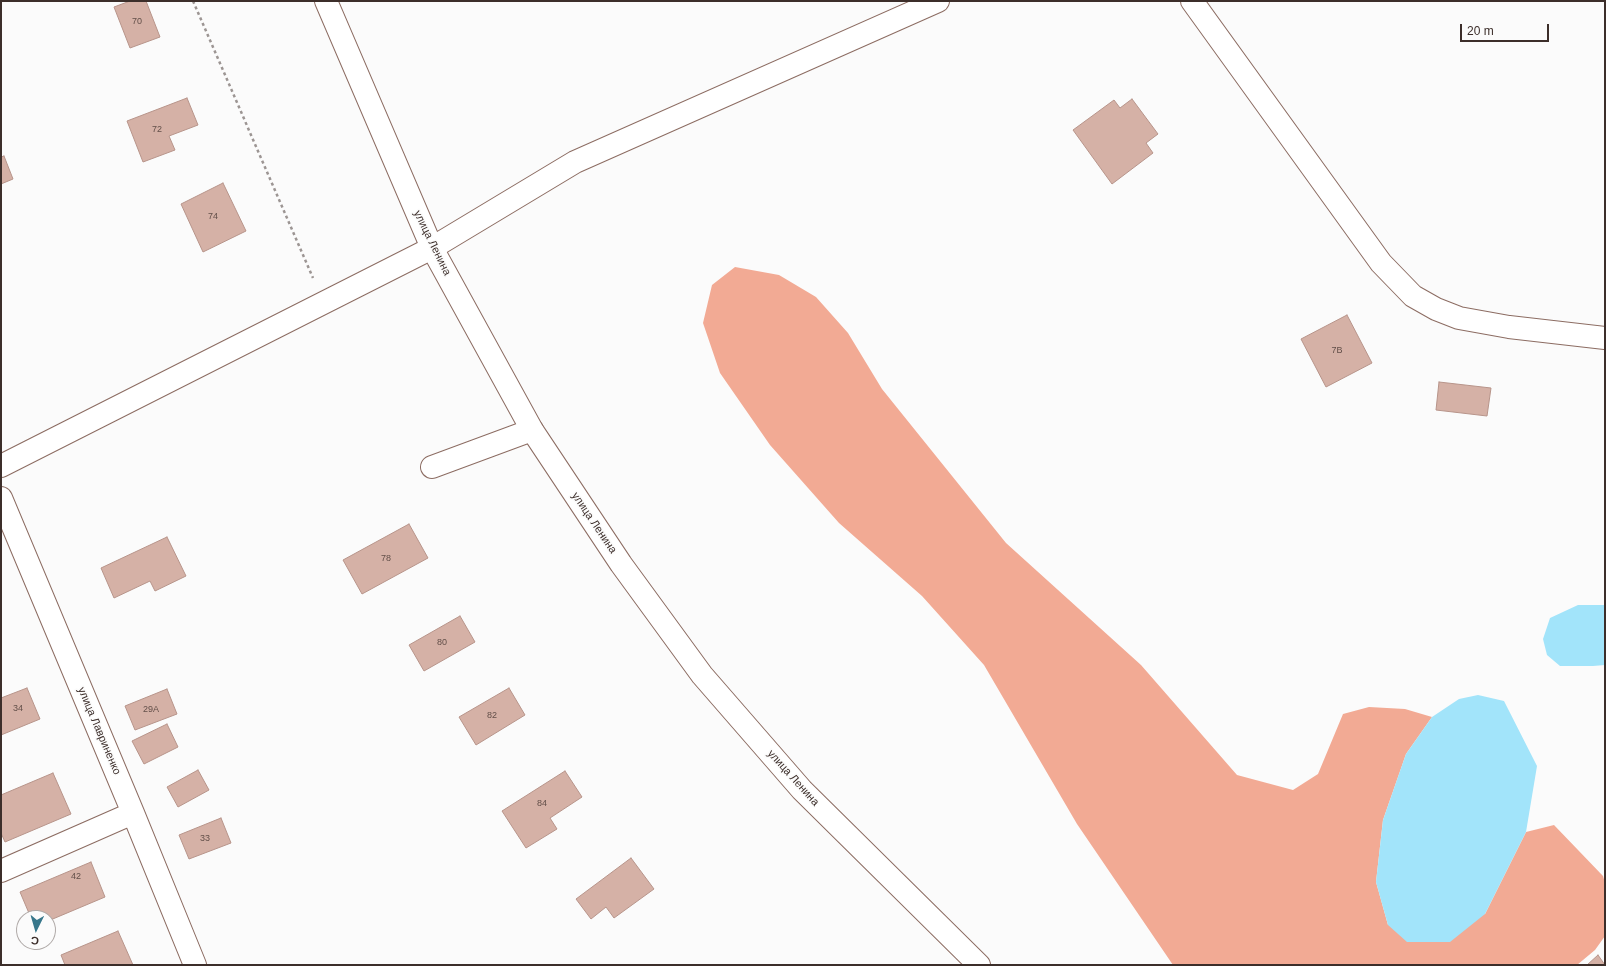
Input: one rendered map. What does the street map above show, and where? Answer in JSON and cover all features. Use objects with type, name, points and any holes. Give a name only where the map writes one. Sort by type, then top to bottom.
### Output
[{"type":"main road","name":"улица Ленина","points":[[326,1],[432,248],[532,430],[621,564],[702,675],[802,790],[979,965]]},
{"type":"main road","points":[[1,466],[432,248],[575,162],[938,1]]},
{"type":"main road","points":[[1192,1],[1381,263],[1413,296],[1436,309],[1460,318],[1509,327],[1605,338]]},
{"type":"main road","points":[[432,467],[532,430]]},
{"type":"main road","name":"улица Лавриненко","points":[[1,498],[195,965]]},
{"type":"main road","points":[[1,871],[133,813]]},
{"type":"path","points":[[193,1],[324,303]]},
{"type":"shaded area","points":[[735,267],[779,275],[816,297],[848,333],[882,389],[1006,543],[1141,665],[1237,775],[1293,790],[1318,774],[1343,714],[1369,707],[1405,709],[1432,717],[1406,754],[1383,820],[1376,882],[1388,925],[1485,914],[1526,832],[1554,825],[1603,876],[1605,883],[1605,936],[1595,950],[1577,965],[1173,965],[1077,824],[984,665],[922,596],[839,523],[770,445],[720,373],[703,323],[712,285]]},
{"type":"water","points":[[1578,605],[1605,605],[1605,665],[1560,666],[1547,655],[1543,639],[1550,618]]},
{"type":"water","points":[[1478,695],[1504,701],[1537,766],[1526,832],[1485,914],[1450,942],[1407,942],[1388,925],[1376,882],[1383,820],[1406,754],[1432,717],[1459,699]]},
{"type":"building","points":[[130,1],[146,1],[160,37],[130,48],[114,7]]},
{"type":"building","points":[[187,98],[198,125],[169,136],[175,150],[143,162],[127,121]]},
{"type":"building","points":[[1132,99],[1158,134],[1146,143],[1153,153],[1112,184],[1073,130],[1114,100],[1120,108]]},
{"type":"building","points":[[4,156],[13,179],[1,184],[1,157]]},
{"type":"building","points":[[223,183],[246,231],[203,252],[181,204]]},
{"type":"building","points":[[1347,315],[1372,363],[1326,387],[1301,339]]},
{"type":"building","points":[[1439,382],[1491,388],[1487,416],[1436,410]]},
{"type":"building","points":[[409,524],[428,558],[362,594],[343,560]]},
{"type":"building","points":[[167,537],[186,576],[155,591],[150,581],[114,598],[101,568]]},
{"type":"building","points":[[460,616],[475,642],[424,671],[409,645]]},
{"type":"building","points":[[27,688],[40,719],[1,735],[1,698]]},
{"type":"building","points":[[509,688],[525,715],[476,745],[459,717]]},
{"type":"building","points":[[167,689],[177,714],[135,730],[125,706]]},
{"type":"building","points":[[167,724],[178,747],[144,764],[132,741]]},
{"type":"building","points":[[198,770],[209,790],[178,807],[167,787]]},
{"type":"building","points":[[565,771],[582,797],[550,818],[557,829],[526,848],[502,811]]},
{"type":"building","points":[[53,773],[71,814],[5,842],[1,833],[1,795]]},
{"type":"building","points":[[221,818],[231,843],[189,859],[179,835]]},
{"type":"building","points":[[631,858],[654,889],[614,918],[606,907],[591,919],[576,899]]},
{"type":"building","points":[[91,862],[105,897],[56,918],[56,910],[28,910],[20,892]]},
{"type":"building","points":[[118,931],[133,965],[65,965],[61,955]]},
{"type":"building","points":[[1598,955],[1605,965],[1587,965]]}]
